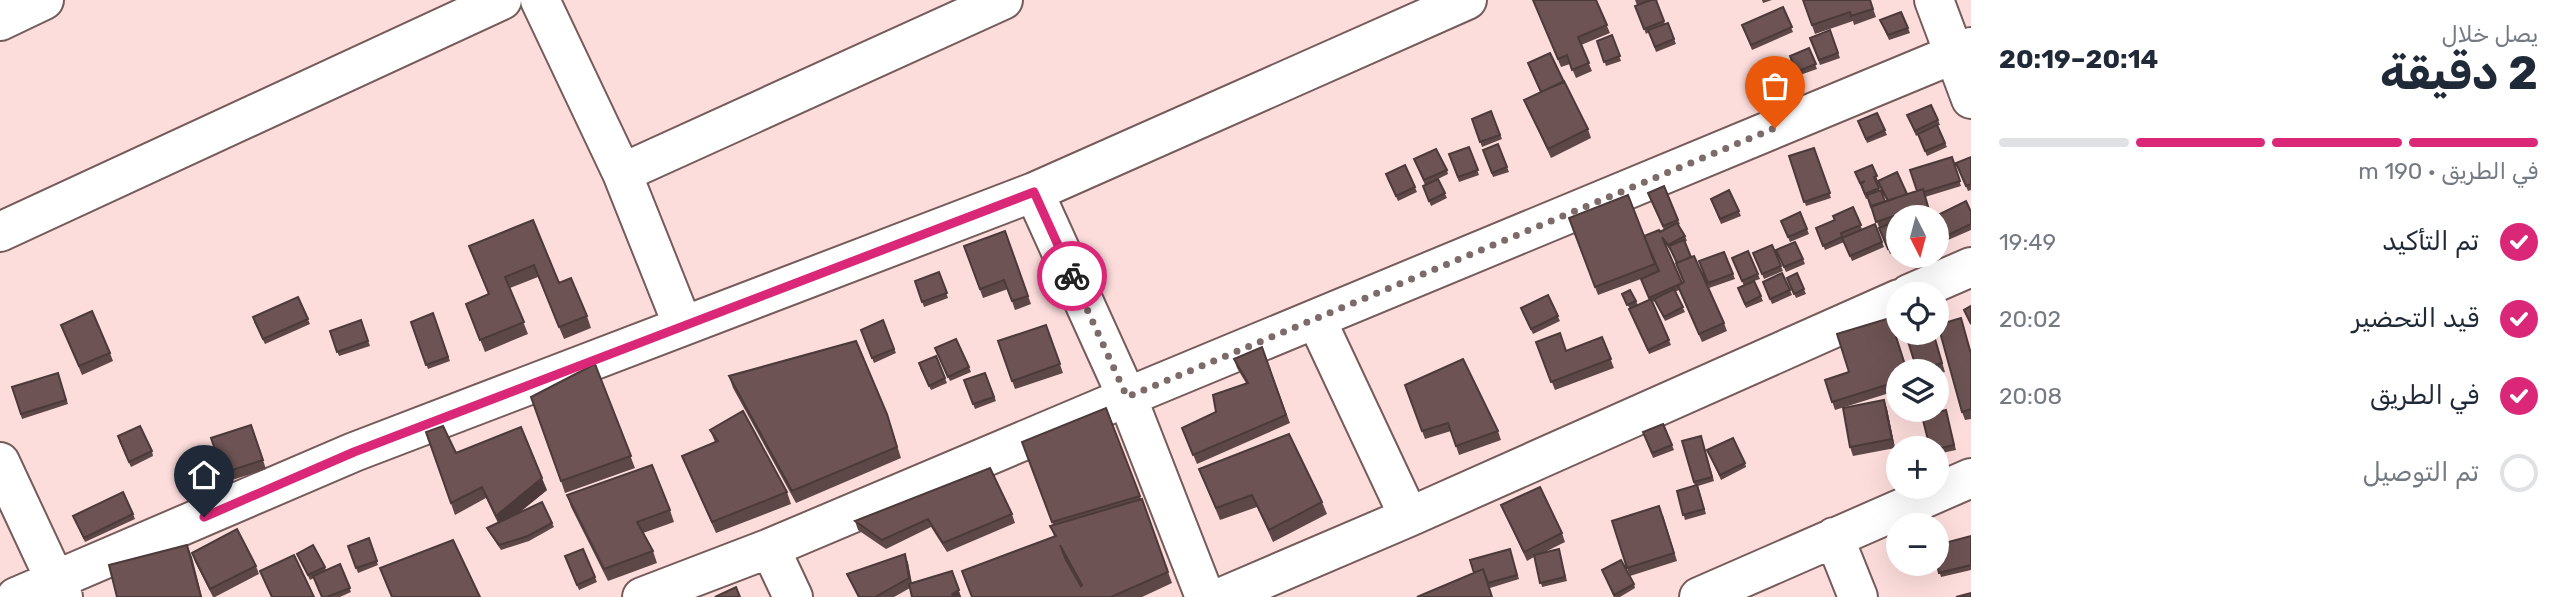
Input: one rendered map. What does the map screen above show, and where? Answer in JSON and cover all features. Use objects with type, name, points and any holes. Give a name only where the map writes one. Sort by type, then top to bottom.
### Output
[{"type":"street","points":[[0,21],[44,0]]},
{"type":"street","points":[[0,232],[502,0]]},
{"type":"street","points":[[540,0],[622,173],[683,326]]},
{"type":"street","points":[[622,173],[1003,0]]},
{"type":"street","points":[[16,597],[58,589],[354,452],[1034,192],[1418,10],[1467,0]]},
{"type":"street","points":[[1934,0],[1962,51],[1971,99]]},
{"type":"street","points":[[642,597],[770,548],[1962,51]]},
{"type":"street","points":[[1034,192],[1127,397],[1205,597]]},
{"type":"street","points":[[1937,282],[1971,267]]},
{"type":"street","points":[[1222,597],[1409,517],[1886,305]]},
{"type":"street","points":[[1316,319],[1409,517]]},
{"type":"street","points":[[0,462],[58,589]]},
{"type":"street","points":[[1699,597],[1971,478]]},
{"type":"street","points":[[1834,537],[1858,597]]},
{"type":"street","points":[[770,548],[793,597]]},
{"type":"building","points":[[1533,0],[1596,0],[1607,25],[1578,37],[1589,63],[1572,70],[1567,55],[1558,59]]},
{"type":"building","points":[[1656,0],[1664,21],[1644,29],[1635,6]]},
{"type":"building","points":[[1803,0],[1870,0],[1873,9],[1851,16],[1850,12],[1812,25]]},
{"type":"building","points":[[1783,7],[1792,27],[1751,45],[1742,25]]},
{"type":"building","points":[[1901,12],[1908,28],[1888,35],[1880,20]]},
{"type":"building","points":[[1668,23],[1674,39],[1655,47],[1648,30]]},
{"type":"building","points":[[1830,30],[1838,53],[1819,60],[1810,38]]},
{"type":"building","points":[[1612,35],[1620,56],[1604,62],[1597,41]]},
{"type":"building","points":[[1809,48],[1816,64],[1796,72],[1790,56]]},
{"type":"building","points":[[1550,53],[1564,82],[1541,92],[1528,63]]},
{"type":"building","points":[[1564,81],[1588,129],[1548,149],[1524,100]]},
{"type":"building","points":[[1931,105],[1938,120],[1915,131],[1907,115]]},
{"type":"building","points":[[1491,111],[1500,135],[1480,142],[1472,119]]},
{"type":"building","points":[[1877,113],[1885,130],[1866,139],[1858,121]]},
{"type":"building","points":[[1937,125],[1945,143],[1925,151],[1918,134]]},
{"type":"building","points":[[1498,144],[1507,167],[1492,173],[1483,150]]},
{"type":"building","points":[[1469,147],[1478,170],[1458,177],[1449,154]]},
{"type":"building","points":[[1814,148],[1830,193],[1804,202],[1789,156]]},
{"type":"building","points":[[1436,149],[1447,170],[1424,180],[1414,159]]},
{"type":"building","points":[[1952,157],[1960,181],[1924,192],[1923,189],[1917,191],[1910,170]]},
{"type":"building","points":[[1971,157],[1971,184],[1966,186],[1956,163]]},
{"type":"building","points":[[1405,165],[1415,187],[1396,196],[1386,174]]},
{"type":"building","points":[[1872,165],[1879,188],[1865,194],[1861,184],[1865,181],[1860,183],[1855,172]]},
{"type":"building","points":[[1897,172],[1907,194],[1888,201],[1878,181]]},
{"type":"building","points":[[1438,179],[1445,193],[1429,201],[1423,186]]},
{"type":"building","points":[[1664,186],[1678,220],[1663,226],[1648,193]]},
{"type":"building","points":[[1923,189],[1928,205],[1886,205],[1886,219],[1876,222],[1871,206]]},
{"type":"building","points":[[1729,190],[1739,211],[1720,219],[1711,199]]},
{"type":"building","points":[[1881,190],[1885,202],[1871,207],[1867,195]]},
{"type":"building","points":[[1628,195],[1655,264],[1595,287],[1569,218]]},
{"type":"building","points":[[1966,201],[1971,212],[1971,224],[1950,234],[1950,209]]},
{"type":"building","points":[[1853,207],[1861,225],[1841,233],[1842,237],[1823,246],[1816,228],[1835,220],[1833,216]]},
{"type":"building","points":[[1800,212],[1807,229],[1788,237],[1781,221]]},
{"type":"building","points":[[533,220],[559,283],[571,278],[587,316],[559,327],[534,265],[505,277],[524,322],[480,340],[466,304],[489,294],[469,246]]},
{"type":"building","points":[[1677,223],[1685,236],[1668,245],[1662,237],[1682,283],[1649,298],[1641,279],[1659,271],[1644,236],[1659,230],[1660,232]]},
{"type":"building","points":[[1875,224],[1882,242],[1850,256],[1842,238]]},
{"type":"building","points":[[1886,225],[1886,244],[1879,228]]},
{"type":"building","points":[[1005,231],[1028,296],[1012,301],[1004,280],[980,289],[964,246]]},
{"type":"building","points":[[1684,240],[1691,257],[1677,263],[1669,246]]},
{"type":"building","points":[[1795,242],[1803,259],[1784,267],[1776,250]]},
{"type":"building","points":[[1772,245],[1781,266],[1762,274],[1753,253]]},
{"type":"building","points":[[1748,251],[1758,274],[1742,281],[1732,258]]},
{"type":"building","points":[[1724,252],[1733,274],[1708,283],[1699,261]]},
{"type":"building","points":[[1694,256],[1724,323],[1699,334],[1678,286],[1684,282],[1676,263]]},
{"type":"building","points":[[939,272],[947,293],[922,302],[915,281]]},
{"type":"building","points":[[1782,273],[1790,290],[1770,299],[1763,282]]},
{"type":"building","points":[[1797,273],[1804,289],[1794,294],[1787,278]]},
{"type":"building","points":[[1754,281],[1761,296],[1745,304],[1738,288]]},
{"type":"building","points":[[1674,289],[1683,307],[1664,317],[1654,299]]},
{"type":"building","points":[[1630,290],[1636,301],[1627,305],[1622,294]]},
{"type":"building","points":[[1548,295],[1558,316],[1531,329],[1521,308]]},
{"type":"building","points":[[298,297],[308,319],[263,339],[253,317]]},
{"type":"building","points":[[1651,299],[1669,340],[1648,350],[1629,309]]},
{"type":"building","points":[[1971,306],[1971,324],[1964,310]]},
{"type":"building","points":[[92,311],[110,353],[79,366],[61,325]]},
{"type":"building","points":[[433,313],[448,357],[426,365],[411,322]]},
{"type":"building","points":[[1961,318],[1971,354],[1971,409],[1962,412],[1944,345],[1949,345],[1949,322]]},
{"type":"building","points":[[1886,319],[1886,345],[1899,345],[1903,359],[1886,359],[1886,385],[1832,402],[1825,380],[1849,372],[1837,334]]},
{"type":"building","points":[[361,320],[368,341],[337,352],[330,331]]},
{"type":"building","points":[[883,320],[894,349],[872,358],[861,330]]},
{"type":"building","points":[[1046,325],[1060,364],[1012,381],[998,341]]},
{"type":"building","points":[[1560,333],[1566,351],[1602,337],[1611,359],[1551,382],[1536,342]]},
{"type":"building","points":[[956,339],[969,367],[948,377],[935,348]]},
{"type":"building","points":[[856,341],[887,414],[897,447],[792,491],[729,376]]},
{"type":"building","points":[[1909,345],[1937,345],[1941,359],[1914,359]]},
{"type":"building","points":[[1262,347],[1286,415],[1193,455],[1182,428],[1216,412],[1213,395],[1248,383],[1234,359]]},
{"type":"building","points":[[936,356],[945,378],[929,386],[919,363]]},
{"type":"building","points":[[1463,359],[1498,431],[1456,446],[1448,423],[1422,431],[1405,385]]},
{"type":"building","points":[[595,364],[631,456],[561,481],[531,397]]},
{"type":"building","points":[[58,373],[66,400],[21,414],[12,387]]},
{"type":"building","points":[[985,373],[994,397],[973,404],[964,380]]},
{"type":"building","points":[[1884,400],[1886,422],[1889,422],[1891,436],[1886,436],[1886,440],[1850,447],[1843,408]]},
{"type":"building","points":[[1106,408],[1140,496],[1052,522],[1022,442]]},
{"type":"building","points":[[743,411],[787,492],[712,522],[682,456],[718,441],[710,430]]},
{"type":"building","points":[[1924,422],[1949,422],[1954,445],[1949,446],[1949,436],[1927,436]]},
{"type":"building","points":[[1663,424],[1672,445],[1652,453],[1643,432]]},
{"type":"building","points":[[251,425],[263,460],[223,473],[211,438]]},
{"type":"building","points":[[140,426],[152,451],[129,462],[118,436]]},
{"type":"building","points":[[443,426],[456,453],[521,427],[542,478],[496,516],[482,487],[451,503],[426,432]]},
{"type":"building","points":[[1289,434],[1322,502],[1269,530],[1252,495],[1216,508],[1199,469]]},
{"type":"building","points":[[1701,436],[1712,477],[1694,482],[1682,441]]},
{"type":"building","points":[[1733,438],[1745,463],[1720,475],[1707,450]]},
{"type":"building","points":[[203,448],[213,480],[195,486],[185,453]]},
{"type":"building","points":[[652,465],[670,510],[637,522],[653,551],[604,569],[567,495]]},
{"type":"building","points":[[990,468],[1012,514],[943,543],[928,519],[882,540],[855,521]]},
{"type":"building","points":[[1697,485],[1704,509],[1683,515],[1677,491]]},
{"type":"building","points":[[1540,487],[1562,533],[1524,552],[1501,505]]},
{"type":"building","points":[[123,492],[133,514],[84,538],[73,516]]},
{"type":"building","points":[[1142,499],[1168,572],[1111,597],[972,597],[962,571],[1056,536],[1050,526]],"holes":[[[1060,545],[1082,585],[1066,560]]]},
{"type":"building","points":[[542,502],[552,523],[528,536],[499,545],[487,528]]},
{"type":"building","points":[[1659,506],[1674,553],[1627,568],[1612,521]]},
{"type":"building","points":[[237,529],[256,566],[210,589],[192,553]]},
{"type":"building","points":[[1971,536],[1971,565],[1949,570],[1949,542]]},
{"type":"building","points":[[369,538],[377,561],[356,568],[348,546]]},
{"type":"building","points":[[453,540],[480,597],[392,597],[380,568]]},
{"type":"building","points":[[187,545],[201,597],[117,597],[109,565]]},
{"type":"building","points":[[313,545],[325,567],[308,575],[297,554]]},
{"type":"building","points":[[583,549],[595,577],[577,585],[565,556]]},
{"type":"building","points":[[1510,549],[1517,575],[1488,583],[1483,569],[1474,573],[1470,560]]},
{"type":"building","points":[[1559,549],[1565,577],[1540,583],[1534,555]]},
{"type":"building","points":[[905,554],[909,578],[875,597],[859,597],[847,574]]},
{"type":"building","points":[[294,555],[314,597],[272,597],[260,571]]},
{"type":"building","points":[[1621,560],[1634,584],[1614,595],[1602,570]]},
{"type":"building","points":[[340,564],[350,588],[322,597],[313,576]]},
{"type":"building","points":[[1483,569],[1492,597],[1417,597]]},
{"type":"building","points":[[952,571],[959,590],[952,594],[953,597],[912,597],[909,584]]},
{"type":"building","points":[[736,587],[740,597],[715,597]]},
{"type":"way so far","points":[[1072,276],[1127,397],[1775,128]]},
{"type":"route","points":[[204,517],[354,452],[1034,192],[1072,276]]}]
